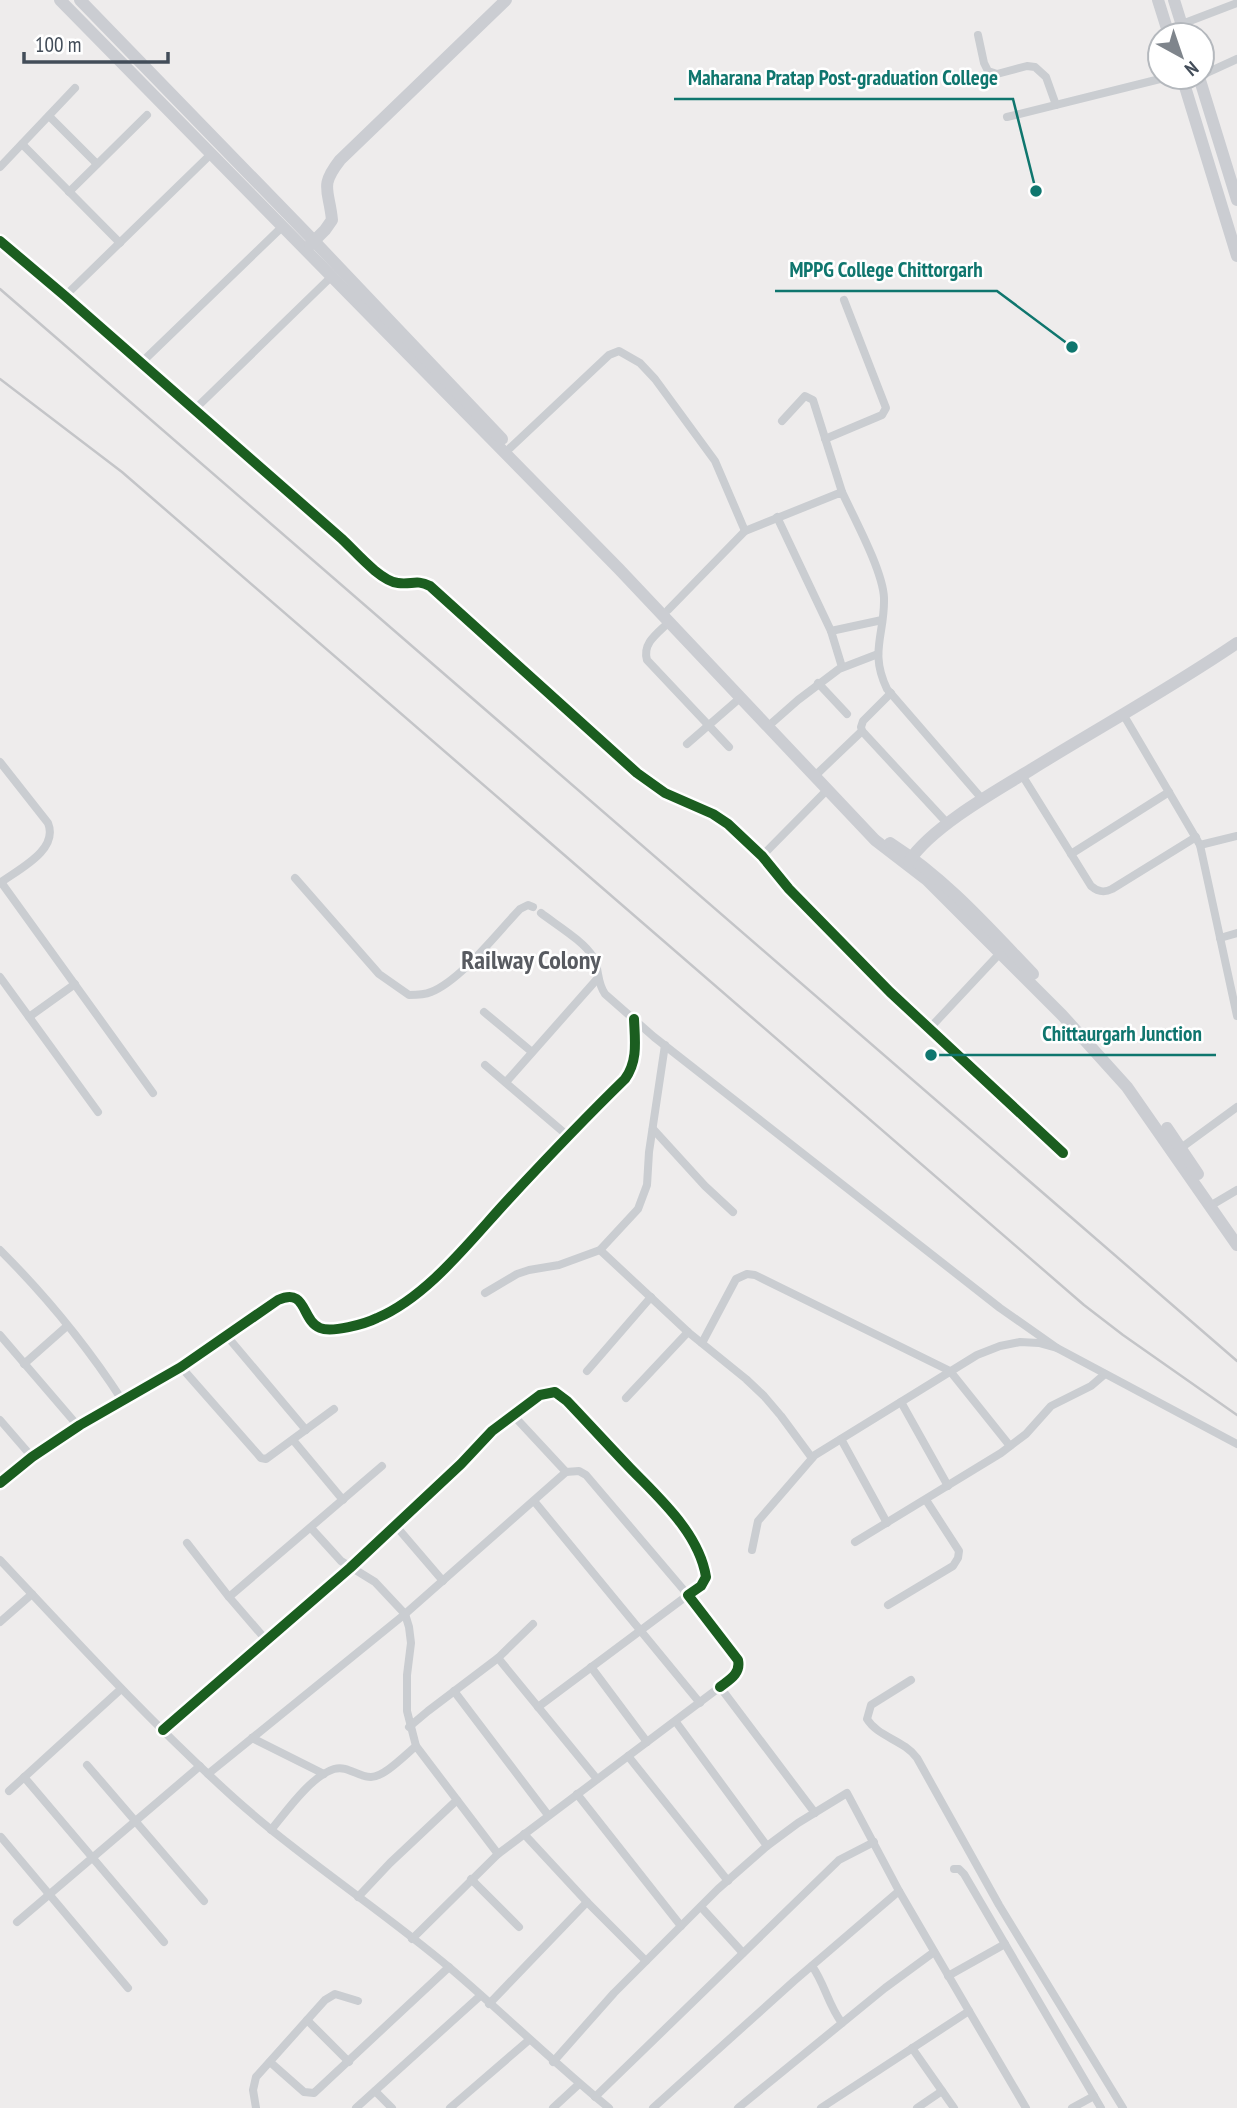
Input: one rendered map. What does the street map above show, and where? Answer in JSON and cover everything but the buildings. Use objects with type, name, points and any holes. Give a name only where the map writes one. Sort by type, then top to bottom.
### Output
[{"type":"main road","points":[[60,0],[282,227],[309,246],[331,277],[773,722],[879,835],[1004,950],[1111,1056],[1181,1148],[1237,1245]]},
{"type":"main road","points":[[80,0],[309,246],[510,447],[668,616],[740,698],[875,840],[909,860]]},
{"type":"main road","points":[[309,246],[332,220],[327,183],[329,174],[340,160],[506,0]]},
{"type":"main road","points":[[1158,0],[1164,21]]},
{"type":"main road","points":[[1174,0],[1180,21]]},
{"type":"main road","points":[[1186,91],[1237,256]]},
{"type":"main road","points":[[1204,91],[1237,200]]},
{"type":"main road","points":[[909,860],[918,848],[948,824],[984,800],[1237,643]]},
{"type":"main road","points":[[1004,950],[1119,1078],[1213,1203],[1237,1230]]},
{"type":"street","points":[[1201,21],[1237,3]]},
{"type":"street","points":[[978,35],[984,63],[989,71],[997,74],[1027,66],[1035,67],[1046,77],[1056,105]]},
{"type":"street","points":[[1216,69],[1237,59]]},
{"type":"street","points":[[1007,117],[1146,82]]},
{"type":"street","points":[[0,167],[75,88]]},
{"type":"street","points":[[69,192],[146,115]]},
{"type":"street","points":[[49,116],[97,164]]},
{"type":"street","points":[[22,144],[120,243]]},
{"type":"street","points":[[65,296],[211,155]]},
{"type":"street","points":[[141,363],[282,227]]},
{"type":"street","points":[[0,241],[342,539],[374,570],[394,582],[419,581],[430,586],[637,773],[665,793],[713,814],[728,824],[762,856],[789,889],[890,992],[1063,1153]]},
{"type":"street","points":[[194,410],[331,277]]},
{"type":"street","points":[[825,439],[882,415],[886,408],[844,300]]},
{"type":"street","points":[[510,447],[609,355],[619,351],[640,363],[655,379],[715,461],[745,530]]},
{"type":"street","points":[[782,421],[805,396],[813,400],[842,492],[879,575],[884,597],[878,654],[880,674],[891,693],[984,800]]},
{"type":"street","points":[[729,747],[647,660],[645,656],[648,643],[668,616],[745,530],[842,492]]},
{"type":"street","points":[[777,517],[831,631],[842,667]]},
{"type":"street","points":[[831,631],[881,620]]},
{"type":"street","points":[[773,722],[818,683],[842,667],[878,654]]},
{"type":"street","points":[[818,683],[847,714]]},
{"type":"street","points":[[891,693],[863,721],[862,731],[948,824]]},
{"type":"street","points":[[687,744],[740,698]]},
{"type":"street","points":[[1123,714],[1198,841],[1237,1016]]},
{"type":"street","points":[[819,772],[862,731]]},
{"type":"street","points":[[0,762],[48,824],[51,832],[50,842],[44,850],[1,882],[152,1093]]},
{"type":"street","points":[[1023,775],[1096,890],[1106,892],[1198,841],[1237,836]]},
{"type":"street","points":[[762,856],[827,790]]},
{"type":"street","points":[[1072,854],[1169,792]]},
{"type":"street","points":[[295,878],[379,974],[409,995],[431,992],[447,982],[463,969],[520,909],[533,906]]},
{"type":"street","points":[[541,914],[591,953],[596,964],[599,985],[605,994],[634,1020],[1000,1308],[1057,1349]]},
{"type":"street","points":[[1220,938],[1237,933]]},
{"type":"street","points":[[929,1029],[1004,950]]},
{"type":"street","points":[[0,977],[99,1112]]},
{"type":"street","points":[[506,1082],[598,978]]},
{"type":"street","points":[[29,1017],[75,984]]},
{"type":"street","points":[[484,1012],[532,1052]]},
{"type":"street","points":[[0,1483],[32,1457],[78,1426],[181,1367],[287,1296],[300,1301],[313,1324],[330,1330],[377,1318],[433,1281],[630,1072],[635,1055],[634,1020]]},
{"type":"street","points":[[485,1293],[517,1274],[559,1265],[600,1250],[638,1209],[647,1185],[665,1045]]},
{"type":"street","points":[[485,1065],[568,1136]]},
{"type":"street","points":[[1181,1148],[1237,1107]]},
{"type":"street","points":[[653,1129],[705,1186],[733,1212]]},
{"type":"street","points":[[1213,1203],[1237,1190]]},
{"type":"street","points":[[0,1250],[31,1281],[122,1400]]},
{"type":"street","points":[[600,1250],[688,1332],[764,1396],[812,1458]]},
{"type":"street","points":[[702,1343],[736,1279],[747,1274],[755,1275],[950,1371],[1010,1446]]},
{"type":"street","points":[[587,1371],[651,1297]]},
{"type":"street","points":[[24,1364],[67,1326]]},
{"type":"street","points":[[626,1398],[688,1332]]},
{"type":"street","points":[[0,1335],[78,1426]]},
{"type":"street","points":[[226,1335],[306,1430]]},
{"type":"street","points":[[752,1550],[758,1521],[812,1458],[950,1371],[977,1355],[1000,1346],[1020,1342],[1040,1343],[1057,1349],[1237,1444]]},
{"type":"street","points":[[181,1367],[261,1458],[271,1457],[334,1409]]},
{"type":"street","points":[[855,1542],[1010,1446],[1026,1434],[1051,1406],[1091,1386],[1105,1374]]},
{"type":"street","points":[[163,1730],[350,1568],[461,1464],[492,1431],[540,1395],[555,1392],[567,1401],[676,1518],[698,1550],[706,1577],[701,1586],[538,1707]]},
{"type":"street","points":[[901,1402],[948,1486]]},
{"type":"street","points":[[513,1415],[566,1472]]},
{"type":"street","points":[[0,1420],[32,1457]]},
{"type":"street","points":[[841,1439],[887,1523]]},
{"type":"street","points":[[293,1440],[343,1500]]},
{"type":"street","points":[[229,1597],[382,1466]]},
{"type":"street","points":[[208,1773],[405,1614],[566,1472],[579,1471],[586,1475],[688,1595],[738,1660],[738,1670],[676,1722],[498,1854],[412,1939]]},
{"type":"street","points":[[888,1605],[953,1566],[958,1558],[959,1551],[926,1500]]},
{"type":"street","points":[[534,1501],[700,1703]]},
{"type":"street","points":[[395,1525],[443,1581]]},
{"type":"street","points":[[311,1528],[350,1568],[375,1582],[405,1614],[411,1643],[407,1711],[416,1746],[498,1854]]},
{"type":"street","points":[[187,1543],[267,1641]]},
{"type":"street","points":[[0,1560],[121,1689],[271,1830],[449,1967],[553,2062],[609,2108]]},
{"type":"street","points":[[0,1622],[32,1594]]},
{"type":"street","points":[[409,1727],[498,1658],[533,1624]]},
{"type":"street","points":[[498,1658],[597,1779]]},
{"type":"street","points":[[591,1667],[647,1742]]},
{"type":"street","points":[[911,1681],[871,1705],[867,1719],[870,1725],[905,1745],[917,1758],[999,1905],[1122,2108]]},
{"type":"street","points":[[720,1687],[815,1813]]},
{"type":"street","points":[[9,1791],[121,1689]]},
{"type":"street","points":[[454,1691],[548,1815]]},
{"type":"street","points":[[676,1722],[767,1846]]},
{"type":"street","points":[[252,1738],[324,1774]]},
{"type":"street","points":[[271,1830],[313,1782],[324,1774],[345,1768],[369,1777],[377,1776],[416,1746]]},
{"type":"street","points":[[628,1756],[728,1881]]},
{"type":"street","points":[[87,1765],[204,1901]]},
{"type":"street","points":[[17,1922],[200,1766]]},
{"type":"street","points":[[24,1777],[164,1942]]},
{"type":"street","points":[[553,2062],[587,2022],[728,1881],[767,1846],[848,1793],[899,1891],[1026,2108]]},
{"type":"street","points":[[577,1794],[681,1926]]},
{"type":"street","points":[[358,1897],[457,1800]]},
{"type":"street","points":[[524,1834],[646,1961]]},
{"type":"street","points":[[1,1837],[128,1988]]},
{"type":"street","points":[[595,2097],[839,1860],[874,1842]]},
{"type":"street","points":[[954,1869],[959,1869],[964,1874],[1101,2108]]},
{"type":"street","points":[[471,1879],[519,1927]]},
{"type":"street","points":[[653,2108],[899,1891]]},
{"type":"street","points":[[489,2004],[587,1902]]},
{"type":"street","points":[[701,1907],[743,1953]]},
{"type":"street","points":[[948,1976],[1005,1944]]},
{"type":"street","points":[[738,2108],[934,1952]]},
{"type":"street","points":[[812,1966],[821,1979],[831,2007],[842,2023]]},
{"type":"street","points":[[270,2062],[309,2094],[319,2089],[449,1967]]},
{"type":"street","points":[[256,2108],[254,2082],[325,2000],[335,1994],[358,2001]]},
{"type":"street","points":[[356,2108],[480,1996]]},
{"type":"street","points":[[821,2108],[969,2011]]},
{"type":"street","points":[[307,2021],[349,2062]]},
{"type":"street","points":[[450,2108],[529,2040]]},
{"type":"street","points":[[912,2048],[954,2108]]},
{"type":"street","points":[[553,2108],[579,2084]]},
{"type":"street","points":[[375,2091],[393,2108]]},
{"type":"street","points":[[918,2108],[942,2091]]},
{"type":"street","points":[[1072,2108],[1094,2096]]},
{"type":"railway","points":[[0,289],[1237,1361]]},
{"type":"railway","points":[[0,379],[122,472],[1084,1305],[1237,1415]]},
{"type":"cycle path","points":[[0,241],[383,577],[398,583],[430,586],[637,773],[665,793],[713,814],[728,824],[762,856],[789,889],[890,992],[1063,1153]]},
{"type":"cycle path","points":[[0,1483],[32,1457],[80,1425],[181,1367],[278,1300],[294,1298],[303,1306],[314,1324],[320,1328],[332,1329],[372,1320],[395,1309],[413,1296],[447,1267],[550,1155],[625,1079],[634,1058],[634,1019]]},
{"type":"cycle path","points":[[163,1730],[350,1568],[461,1464],[492,1431],[540,1395],[555,1392],[567,1401],[665,1504],[687,1531],[702,1561],[706,1577],[701,1586],[688,1595],[738,1660],[736,1673],[720,1687]]},
{"type":"place","name":"Maharana Pratap Post-graduation College","points":[[1036,191]]},
{"type":"place","name":"MPPG College Chittorgarh","points":[[1072,347]]},
{"type":"place","name":"Chittaurgarh Junction","points":[[931,1055]]},
{"type":"district","name":"Railway Colony","points":[[531,960]]}]
